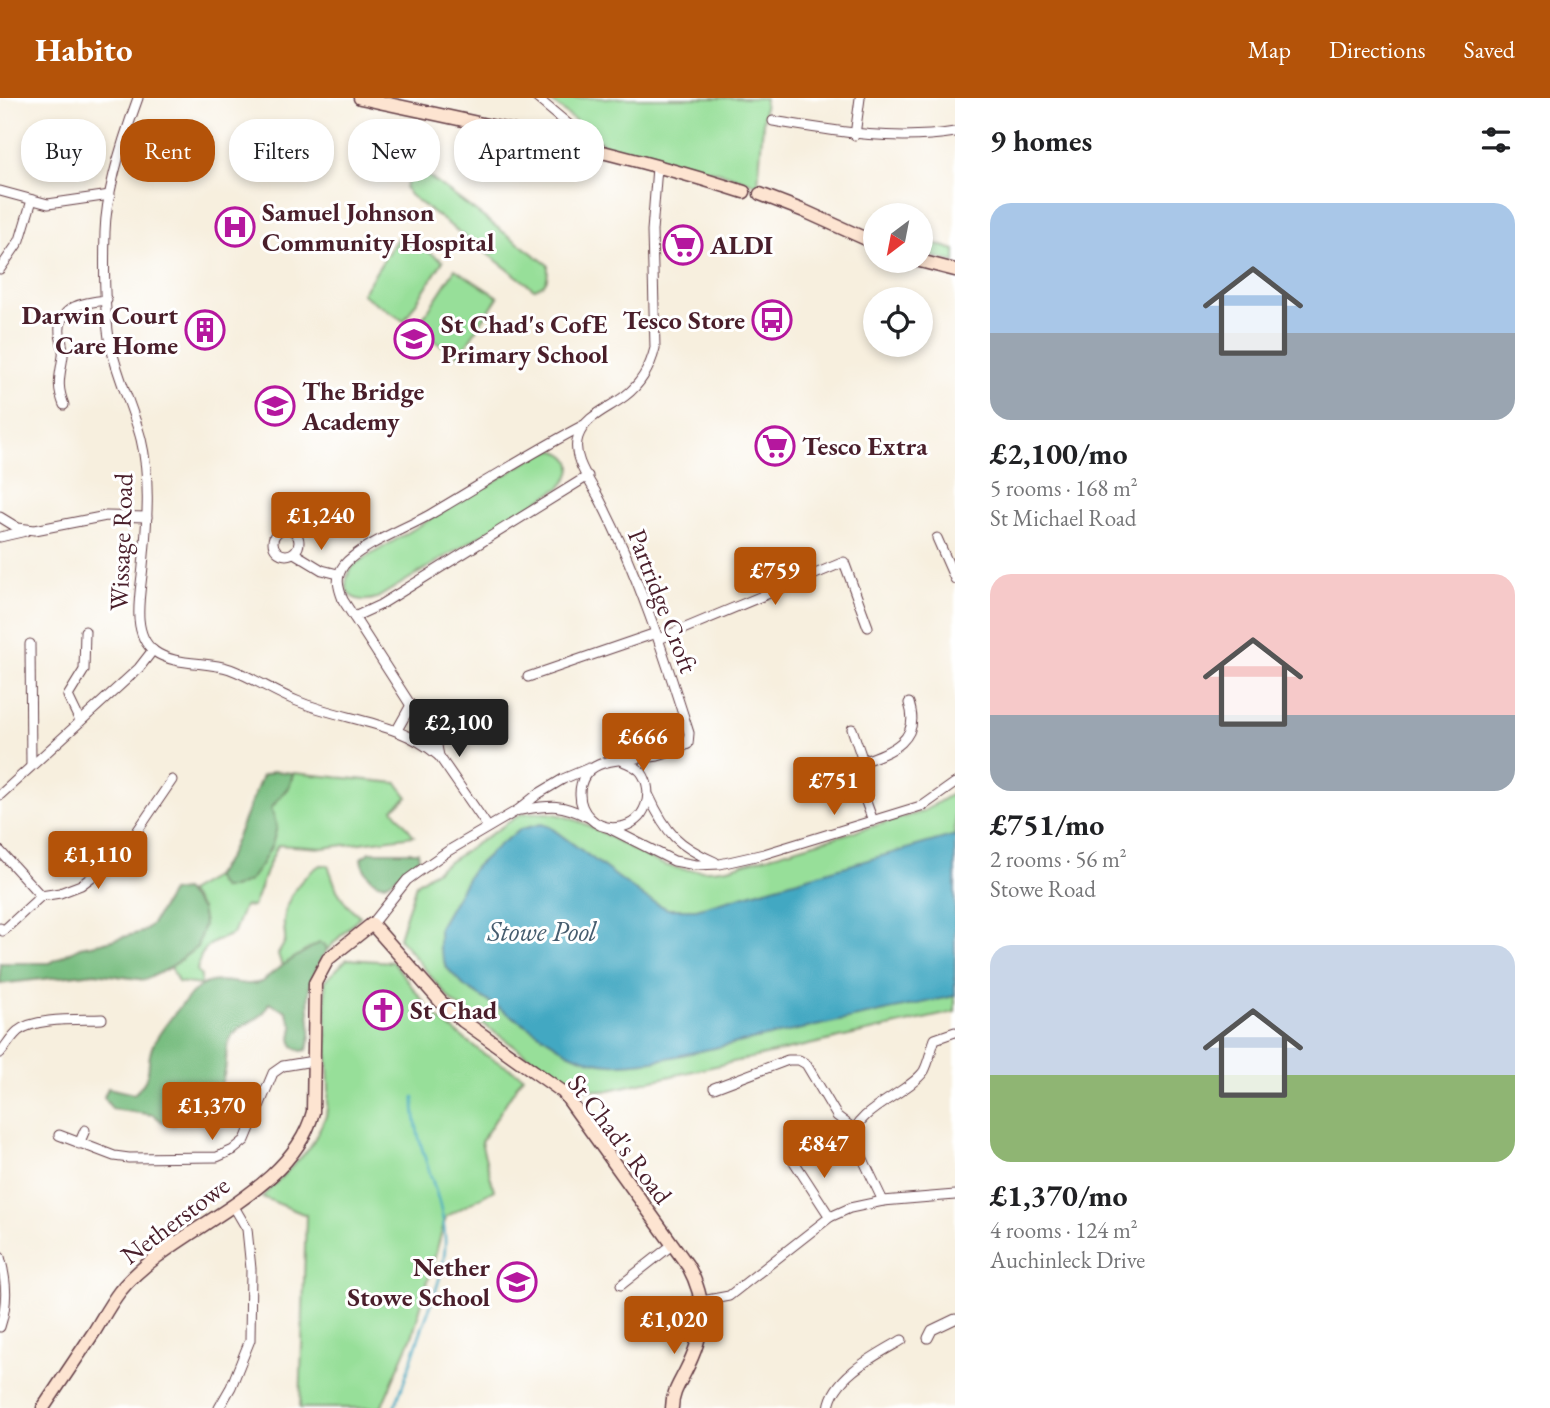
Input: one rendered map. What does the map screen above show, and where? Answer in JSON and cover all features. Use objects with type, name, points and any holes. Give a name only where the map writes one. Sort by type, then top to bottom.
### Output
[{"type":"street","name":"Wissage Road","points":[[138,98],[110,195],[105,231],[109,338],[146,466],[147,517],[139,605],[143,640],[153,650]]},
{"type":"street","points":[[360,98],[461,119]]},
{"type":"street","points":[[537,98],[562,119]]},
{"type":"street","points":[[855,135],[860,98]]},
{"type":"street","points":[[773,121],[855,135],[887,137],[931,136],[955,132]]},
{"type":"street","points":[[604,154],[760,194],[863,238]]},
{"type":"street","points":[[439,756],[437,746],[354,617],[338,587],[338,574],[352,556],[584,425],[636,386],[651,363],[655,348],[652,231],[657,167]]},
{"type":"street","points":[[0,191],[48,204],[110,195]]},
{"type":"street","points":[[0,269],[20,240],[32,200]]},
{"type":"street","points":[[933,264],[955,270]]},
{"type":"street","points":[[64,405],[58,388],[63,351],[61,321],[67,310],[81,303],[107,300]]},
{"type":"street","name":"Partridge Croft","points":[[584,425],[578,435],[576,453],[606,513],[658,636],[689,733],[688,744],[659,755]]},
{"type":"street","points":[[354,617],[380,605],[588,476]]},
{"type":"street","points":[[0,537],[106,516],[147,517]]},
{"type":"street","points":[[0,517],[18,528],[35,530]]},
{"type":"street","points":[[937,538],[955,579]]},
{"type":"street","points":[[294,553],[322,570],[338,574]]},
{"type":"street","points":[[528,677],[658,636],[844,562],[868,627]]},
{"type":"street","points":[[80,721],[68,696],[84,670],[85,631]]},
{"type":"street","points":[[30,644],[31,766]]},
{"type":"street","points":[[0,795],[139,668],[153,650],[167,659],[202,662],[229,669],[296,701],[334,715],[397,730],[425,744],[439,756],[488,828]]},
{"type":"street","points":[[873,821],[855,772],[859,763],[887,753],[903,741],[914,717],[909,703]]},
{"type":"street","points":[[397,730],[411,705]]},
{"type":"street","points":[[852,729],[863,761]]},
{"type":"street","points":[[372,923],[407,880],[563,779],[613,760],[659,755]]},
{"type":"street","points":[[644,778],[648,764],[659,755]]},
{"type":"street","points":[[623,761],[632,765],[644,778],[649,796],[665,828],[678,843],[720,864]]},
{"type":"street","points":[[590,817],[583,808],[580,788],[594,766]]},
{"type":"street","points":[[0,928],[3,931],[41,896],[60,893],[81,885],[121,855],[172,780]]},
{"type":"street","points":[[518,810],[551,805],[568,807],[674,861],[696,865],[720,864],[764,854],[924,805],[955,783]]},
{"type":"street","points":[[609,828],[622,827],[639,818],[649,796]]},
{"type":"street","points":[[0,851],[41,896]]},
{"type":"street","name":"Netherstowe","points":[[43,1408],[120,1292],[152,1260],[233,1205],[290,1156],[310,1124],[314,1104],[315,983],[328,959],[372,923]]},
{"type":"street","name":"St Chad's Road","points":[[372,923],[441,1002],[463,1021],[562,1092],[688,1266],[698,1285],[702,1301]]},
{"type":"street","points":[[0,1053],[15,1033],[25,1027],[52,1021],[102,1019]]},
{"type":"street","points":[[883,1201],[853,1138],[854,1129],[861,1120],[909,1085],[924,1070],[935,1039],[955,1032]]},
{"type":"street","points":[[714,1088],[788,1060],[799,1060],[806,1064],[837,1116],[854,1129]]},
{"type":"street","points":[[59,1135],[114,1156],[216,1157],[233,1150],[245,1140],[273,1073],[283,1066],[313,1061]]},
{"type":"street","points":[[79,1144],[85,1130]]},
{"type":"street","points":[[793,1160],[830,1217]]},
{"type":"street","points":[[672,1408],[675,1391],[693,1356],[702,1330],[702,1301],[729,1296],[830,1217],[850,1208],[883,1201],[955,1195]]},
{"type":"street","points":[[219,1408],[231,1387],[250,1340],[251,1269],[247,1229],[233,1205]]},
{"type":"street","points":[[621,1284],[672,1245]]},
{"type":"street","points":[[0,1257],[6,1309],[0,1327]]},
{"type":"street","points":[[929,1332],[955,1319]]},
{"type":"street","points":[[829,1408],[838,1387],[864,1362],[892,1352],[902,1340]]},
{"type":"green space","points":[[547,98],[765,98],[758,185],[726,174],[606,146],[604,119],[573,119]]},
{"type":"green space","points":[[408,182],[436,182],[548,265],[545,283],[534,289],[410,195],[405,187]]},
{"type":"green space","points":[[400,234],[443,261],[404,321],[362,294]]},
{"type":"green space","points":[[933,243],[955,250],[955,262],[933,257]]},
{"type":"green space","points":[[455,269],[498,297],[459,356],[416,329]]},
{"type":"green space","points":[[552,450],[560,452],[571,464],[569,475],[561,487],[377,598],[359,600],[348,593],[346,580],[355,564],[540,454]]},
{"type":"green space","points":[[274,771],[293,773],[290,785],[271,808],[277,827],[272,845],[249,881],[233,888],[222,888],[214,877],[229,856],[262,776]]},
{"type":"green space","points":[[293,773],[397,783],[408,797],[393,809],[414,836],[322,848],[278,845],[253,907],[244,906],[233,934],[208,946],[201,955],[197,970],[201,976],[201,985],[178,982],[171,967],[197,947],[201,909],[188,892],[214,877],[222,888],[277,827],[271,808],[290,785]]},
{"type":"green space","name":"Stowe Pool","points":[[955,792],[955,1012],[605,1091],[572,1087],[452,1002],[399,938],[416,884],[521,814],[561,816],[597,830],[668,866],[706,870],[728,868],[922,812]]},
{"type":"green space","points":[[370,852],[418,852],[419,858],[393,880],[382,884],[373,880],[364,867],[361,858]]},
{"type":"green space","points":[[320,865],[328,865],[337,890],[347,905],[360,916],[327,950],[325,945],[310,948],[282,966],[278,954],[285,942],[284,923],[288,903],[301,882]]},
{"type":"green space","points":[[184,890],[201,909],[204,924],[197,947],[168,969],[145,980],[95,973],[0,984],[0,963],[50,963],[80,947],[142,932],[152,924],[171,892]]},
{"type":"green space","points":[[319,943],[325,945],[327,950],[315,970],[310,987],[310,1034],[307,1050],[301,1051],[293,1046],[293,1027],[286,1011],[269,1003],[261,1015],[239,1028],[228,1042],[222,1081],[206,1104],[174,1125],[164,1123],[154,1115],[112,1109],[104,1097],[108,1088],[134,1094],[141,1087],[147,1075],[156,1039],[196,990],[217,981],[249,984],[264,981],[280,967]]},
{"type":"green space","points":[[347,959],[393,962],[433,1014],[484,1054],[523,1076],[481,1142],[494,1190],[446,1217],[413,1334],[381,1408],[300,1408],[306,1215],[262,1197],[310,1148],[326,1116],[329,1091],[325,981]]},
{"type":"water","name":"Stowe Pool","points":[[541,824],[550,827],[647,899],[668,909],[696,909],[955,835],[955,996],[654,1061],[611,1064],[581,1058],[464,986],[446,967],[439,947],[439,927],[472,870],[521,829]]},
{"type":"waterway","points":[[394,1408],[436,1288],[445,1250],[443,1220],[418,1134],[414,1097]]},
{"type":"place","name":"Samuel Johnson Community Hospital","points":[[235,227]]},
{"type":"place","name":"ALDI","points":[[683,245]]},
{"type":"place","name":"Tesco Store","points":[[772,320]]},
{"type":"place","name":"Darwin Court Care Home","points":[[205,330]]},
{"type":"place","name":"St Chad's CofE Primary School","points":[[414,339]]},
{"type":"place","name":"The Bridge Academy","points":[[275,406]]},
{"type":"place","name":"Tesco Extra","points":[[775,446]]},
{"type":"place","name":"St Chad","points":[[383,1010]]},
{"type":"place","name":"Nether Stowe School","points":[[517,1282]]}]
